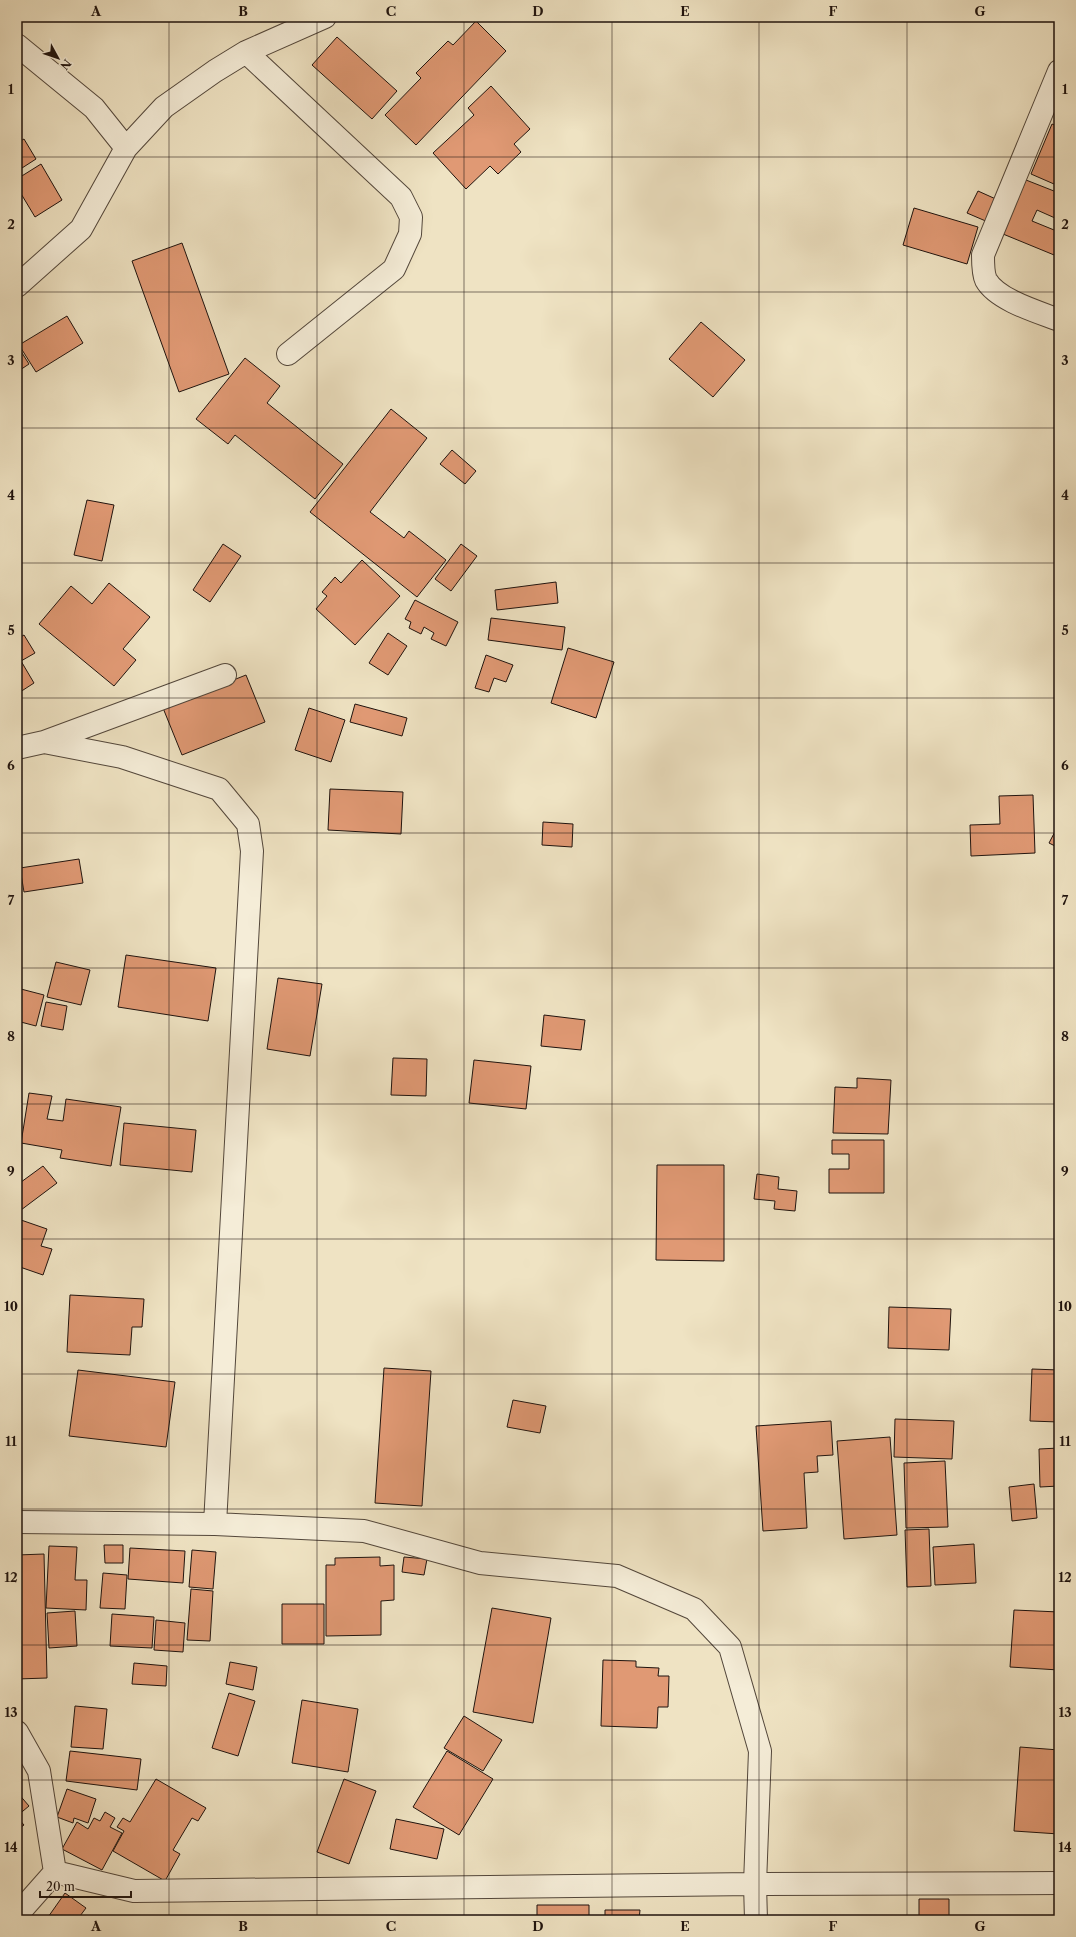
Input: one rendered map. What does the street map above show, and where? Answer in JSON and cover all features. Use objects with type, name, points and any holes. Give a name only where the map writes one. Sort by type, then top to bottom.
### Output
[{"type":"street","points":[[17,286],[81,229],[126,148],[164,107],[215,71],[246,52],[325,17]]},
{"type":"street","points":[[17,45],[94,108],[126,148]]},
{"type":"street","points":[[246,52],[401,197],[411,217],[410,234],[394,270],[288,354]]},
{"type":"street","points":[[1059,71],[983,255],[985,279],[995,290],[1022,306],[1059,320]]},
{"type":"street","points":[[17,748],[44,742],[225,675]]},
{"type":"street","points":[[44,742],[122,757],[219,789],[248,824],[252,851],[215,1524]]},
{"type":"street","points":[[17,1522],[215,1524],[364,1531],[480,1563],[617,1576],[694,1609],[730,1647],[760,1751],[755,1884],[756,1920]]},
{"type":"street","points":[[17,1732],[39,1771],[55,1872]]},
{"type":"street","points":[[55,1872],[134,1891],[755,1884],[1059,1883]]},
{"type":"street","points":[[17,1915],[55,1872]]},
{"type":"building","points":[[476,21],[506,51],[416,145],[385,115],[421,78],[416,73],[448,41],[453,45]]},
{"type":"building","points":[[337,37],[397,91],[372,119],[312,65]]},
{"type":"building","points":[[491,86],[530,129],[514,144],[521,152],[498,174],[490,166],[466,189],[433,153],[474,115],[468,108]]},
{"type":"building","points":[[1052,124],[1059,127],[1059,173],[1054,184],[1031,174]]},
{"type":"building","points":[[24,139],[36,159],[22,168],[17,160],[17,143]]},
{"type":"building","points":[[41,164],[62,200],[35,217],[17,187],[17,179]]},
{"type":"building","points":[[1026,180],[1059,193],[1059,208],[1055,218],[1037,210],[1032,221],[1059,232],[1059,257],[1003,234]]},
{"type":"building","points":[[978,191],[998,200],[988,222],[967,213]]},
{"type":"building","points":[[914,208],[978,227],[967,264],[903,245]]},
{"type":"building","points":[[182,243],[229,374],[179,392],[132,261]]},
{"type":"building","points":[[67,316],[83,343],[36,372],[19,345]]},
{"type":"building","points":[[701,322],[745,360],[713,397],[669,359]]},
{"type":"building","points":[[17,345],[29,364],[17,372]]},
{"type":"building","points":[[245,358],[280,386],[267,403],[343,464],[315,499],[235,435],[228,444],[196,419]]},
{"type":"building","points":[[391,409],[427,438],[370,512],[404,538],[409,531],[446,560],[417,597],[310,512]]},
{"type":"building","points":[[452,450],[476,471],[465,484],[440,464]]},
{"type":"building","points":[[87,500],[114,505],[102,561],[74,555]]},
{"type":"building","points":[[223,544],[241,556],[210,602],[193,590]]},
{"type":"building","points":[[461,544],[477,556],[451,591],[435,579]]},
{"type":"building","points":[[362,560],[400,596],[355,645],[316,609],[327,596],[322,592],[335,577],[341,583]]},
{"type":"building","points":[[556,582],[558,603],[497,610],[495,590]]},
{"type":"building","points":[[109,583],[150,617],[123,649],[136,660],[114,686],[39,624],[71,586],[92,604]]},
{"type":"building","points":[[415,600],[458,622],[446,646],[431,639],[434,633],[424,627],[421,634],[409,628],[411,622],[405,619]]},
{"type":"building","points":[[491,618],[565,627],[562,650],[488,640]]},
{"type":"building","points":[[388,633],[407,646],[388,675],[369,663]]},
{"type":"building","points":[[24,635],[35,653],[21,661],[34,683],[17,694],[17,639]]},
{"type":"building","points":[[568,648],[614,662],[596,718],[551,703]]},
{"type":"building","points":[[486,655],[513,665],[506,682],[494,678],[489,692],[475,688]]},
{"type":"building","points":[[246,675],[265,722],[182,755],[163,708]]},
{"type":"building","points":[[355,704],[407,718],[402,736],[350,722]]},
{"type":"building","points":[[309,708],[345,720],[331,762],[295,750]]},
{"type":"building","points":[[330,789],[403,792],[401,834],[328,830]]},
{"type":"building","points":[[1033,795],[1035,853],[971,856],[970,825],[1000,824],[999,796]]},
{"type":"building","points":[[543,822],[573,824],[572,847],[542,845]]},
{"type":"building","points":[[1059,824],[1059,848],[1049,843]]},
{"type":"building","points":[[79,859],[83,883],[24,892],[20,868]]},
{"type":"building","points":[[126,955],[216,968],[208,1021],[118,1007]]},
{"type":"building","points":[[56,962],[90,970],[81,1005],[47,997]]},
{"type":"building","points":[[278,978],[322,984],[310,1056],[267,1049]]},
{"type":"building","points":[[17,988],[44,995],[36,1026],[17,1021]]},
{"type":"building","points":[[46,1002],[67,1006],[63,1030],[41,1026]]},
{"type":"building","points":[[544,1015],[585,1020],[581,1050],[541,1046]]},
{"type":"building","points":[[393,1058],[427,1059],[426,1096],[391,1095]]},
{"type":"building","points":[[474,1060],[531,1066],[526,1109],[469,1103]]},
{"type":"building","points":[[857,1078],[891,1080],[888,1134],[833,1133],[835,1087],[857,1088]]},
{"type":"building","points":[[29,1093],[52,1096],[47,1119],[63,1121],[66,1099],[121,1107],[111,1166],[60,1158],[62,1150],[21,1143]]},
{"type":"building","points":[[124,1123],[196,1130],[192,1172],[120,1165]]},
{"type":"building","points":[[832,1140],[884,1140],[884,1193],[829,1193],[829,1169],[849,1169],[849,1154],[832,1154]]},
{"type":"building","points":[[657,1165],[724,1165],[724,1261],[656,1260]]},
{"type":"building","points":[[43,1166],[57,1183],[17,1213],[17,1185]]},
{"type":"building","points":[[757,1174],[779,1177],[778,1189],[797,1191],[795,1211],[774,1209],[775,1201],[754,1199]]},
{"type":"building","points":[[21,1220],[47,1229],[41,1246],[52,1249],[43,1275],[17,1266],[17,1232]]},
{"type":"building","points":[[70,1295],[144,1299],[142,1327],[132,1327],[130,1355],[67,1352]]},
{"type":"building","points":[[889,1307],[951,1309],[949,1350],[888,1348]]},
{"type":"building","points":[[384,1368],[431,1371],[422,1506],[375,1503]]},
{"type":"building","points":[[1032,1369],[1059,1370],[1059,1422],[1030,1421]]},
{"type":"building","points":[[78,1370],[175,1382],[166,1447],[69,1436]]},
{"type":"building","points":[[513,1400],[546,1406],[540,1433],[507,1427]]},
{"type":"building","points":[[895,1419],[954,1421],[952,1459],[894,1457]]},
{"type":"building","points":[[831,1421],[833,1455],[817,1456],[818,1472],[804,1473],[807,1528],[763,1531],[756,1426]]},
{"type":"building","points":[[890,1437],[897,1535],[844,1539],[837,1441]]},
{"type":"building","points":[[1059,1448],[1059,1486],[1040,1487],[1039,1449]]},
{"type":"building","points":[[945,1461],[948,1527],[906,1528],[904,1463]]},
{"type":"building","points":[[1034,1484],[1037,1518],[1012,1521],[1009,1487]]},
{"type":"building","points":[[929,1529],[931,1586],[907,1587],[905,1530]]},
{"type":"building","points":[[974,1544],[976,1583],[935,1585],[933,1547]]},
{"type":"building","points":[[104,1545],[123,1545],[123,1563],[105,1563]]},
{"type":"building","points":[[49,1546],[77,1547],[75,1580],[87,1580],[86,1610],[46,1608]]},
{"type":"building","points":[[130,1548],[185,1551],[183,1583],[128,1579]]},
{"type":"building","points":[[192,1550],[216,1552],[213,1589],[189,1587]]},
{"type":"building","points":[[44,1554],[47,1678],[17,1679],[17,1555]]},
{"type":"building","points":[[380,1557],[380,1566],[394,1565],[394,1600],[381,1601],[381,1635],[326,1636],[326,1565],[335,1565],[335,1558]]},
{"type":"building","points":[[404,1557],[427,1559],[424,1575],[402,1572]]},
{"type":"building","points":[[103,1573],[127,1575],[125,1609],[100,1608]]},
{"type":"building","points":[[191,1589],[213,1591],[210,1641],[187,1640]]},
{"type":"building","points":[[282,1604],[324,1604],[324,1644],[282,1644]]},
{"type":"building","points":[[492,1608],[551,1618],[533,1723],[473,1712]]},
{"type":"building","points":[[1014,1610],[1059,1612],[1059,1670],[1010,1667]]},
{"type":"building","points":[[75,1611],[77,1646],[49,1648],[47,1613]]},
{"type":"building","points":[[112,1614],[154,1617],[152,1648],[110,1646]]},
{"type":"building","points":[[156,1620],[185,1623],[183,1652],[154,1650]]},
{"type":"building","points":[[603,1660],[636,1661],[636,1667],[659,1668],[658,1676],[669,1676],[668,1707],[658,1707],[657,1728],[601,1726]]},
{"type":"building","points":[[230,1662],[257,1667],[253,1690],[226,1684]]},
{"type":"building","points":[[134,1663],[167,1666],[166,1686],[132,1684]]},
{"type":"building","points":[[229,1693],[255,1701],[238,1756],[212,1748]]},
{"type":"building","points":[[302,1700],[358,1709],[348,1772],[292,1763]]},
{"type":"building","points":[[75,1706],[107,1709],[103,1749],[71,1747]]},
{"type":"building","points":[[464,1716],[502,1740],[483,1771],[444,1748]]},
{"type":"building","points":[[1020,1747],[1059,1750],[1059,1834],[1014,1831]]},
{"type":"building","points":[[70,1751],[141,1759],[137,1790],[66,1781]]},
{"type":"building","points":[[447,1751],[493,1779],[459,1835],[413,1807]]},
{"type":"building","points":[[156,1779],[206,1808],[198,1821],[192,1818],[173,1850],[180,1854],[165,1881],[113,1851],[124,1831],[117,1827],[123,1818],[130,1822]]},
{"type":"building","points":[[344,1779],[376,1791],[349,1864],[317,1852]]},
{"type":"building","points":[[67,1789],[96,1799],[88,1823],[74,1818],[73,1823],[57,1817]]},
{"type":"building","points":[[17,1792],[29,1806],[17,1816]]},
{"type":"building","points":[[105,1812],[115,1818],[110,1827],[122,1833],[102,1870],[62,1849],[77,1822],[88,1829],[94,1818],[100,1821]]},
{"type":"building","points":[[17,1817],[24,1825],[17,1830]]},
{"type":"building","points":[[396,1819],[444,1829],[437,1859],[390,1849]]},
{"type":"building","points":[[17,1845],[22,1851],[17,1856]]},
{"type":"building","points":[[65,1893],[86,1908],[77,1920],[46,1920]]},
{"type":"building","points":[[919,1899],[949,1899],[949,1920],[919,1920]]},
{"type":"building","points":[[537,1905],[589,1905],[589,1920],[537,1920]]},
{"type":"building","points":[[605,1910],[640,1910],[639,1920],[605,1920]]},
{"type":"building","points":[[828,1917],[910,1918],[910,1920],[828,1920]]}]
